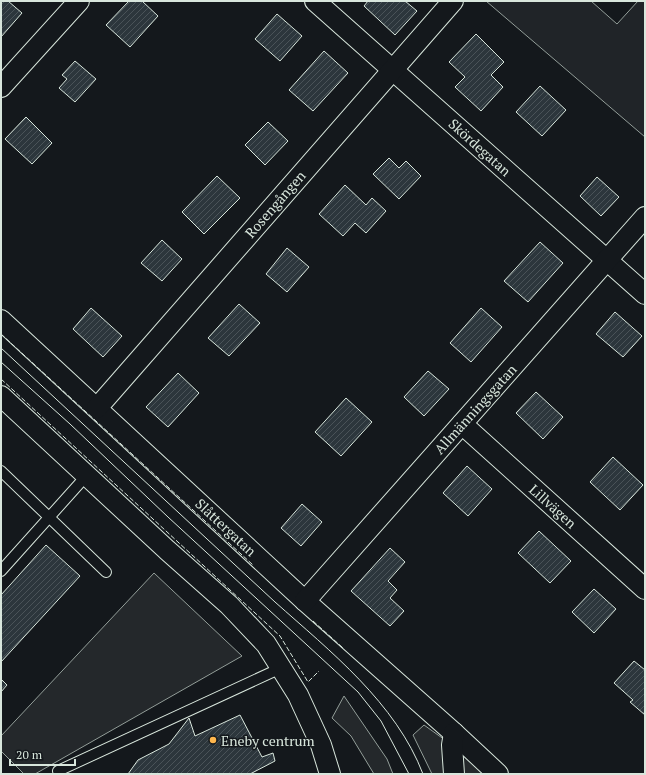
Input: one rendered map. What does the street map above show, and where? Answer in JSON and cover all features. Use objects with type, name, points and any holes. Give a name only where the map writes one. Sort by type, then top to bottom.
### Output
[{"type":"street","points":[[1,87],[79,1]]},
{"type":"street","name":"Skördegatan","points":[[315,1],[645,294]]},
{"type":"street","name":"Rosengången","points":[[97,408],[453,1]]},
{"type":"street","name":"Allmänningsgatan","points":[[305,601],[645,217]]},
{"type":"street","name":"Slåttergatan","points":[[1,320],[305,601],[498,774]]},
{"type":"street","points":[[1,396],[167,550],[229,605],[266,644],[298,696],[321,745],[330,774]]},
{"type":"street","name":"Lillvägen","points":[[462,424],[645,589]]},
{"type":"street","points":[[454,733],[452,745],[454,774]]},
{"type":"lane","points":[[1,470],[106,572]]},
{"type":"lane","points":[[1,572],[87,475]]},
{"type":"lane","points":[[58,771],[281,668]]},
{"type":"shaded area","points":[[486,1],[591,1],[617,24],[638,1],[645,1],[645,137]]},
{"type":"shaded area","points":[[154,573],[242,656],[35,774],[24,774],[1,751],[1,736]]},
{"type":"shaded area","points":[[344,696],[387,759],[393,774],[374,774],[351,736],[332,718]]},
{"type":"shaded area","points":[[424,725],[452,745],[484,774],[432,774],[413,735]]},
{"type":"building","points":[[1,1],[8,1],[22,13],[1,37]]},
{"type":"building","points":[[129,1],[142,1],[158,16],[130,47],[106,25]]},
{"type":"building","points":[[368,1],[405,1],[417,11],[395,35],[364,6]]},
{"type":"building","points":[[277,14],[302,36],[280,61],[255,39]]},
{"type":"building","points":[[476,34],[504,62],[491,75],[503,87],[481,111],[455,87],[465,77],[449,62]]},
{"type":"building","points":[[324,51],[348,73],[313,111],[289,90]]},
{"type":"building","points":[[75,61],[96,79],[75,102],[59,88],[67,79],[62,75]]},
{"type":"building","points":[[540,86],[566,110],[542,136],[516,112]]},
{"type":"building","points":[[26,117],[52,143],[32,164],[5,139]]},
{"type":"building","points":[[268,122],[288,141],[265,165],[245,145]]},
{"type":"building","points":[[389,158],[399,168],[406,161],[421,176],[399,199],[373,174]]},
{"type":"building","points":[[217,176],[240,198],[204,234],[182,212]]},
{"type":"building","points":[[597,177],[619,197],[601,216],[580,196]]},
{"type":"building","points":[[345,185],[366,205],[372,198],[386,211],[366,233],[355,223],[343,236],[319,214]]},
{"type":"building","points":[[162,240],[182,259],[162,281],[141,263]]},
{"type":"building","points":[[540,242],[563,263],[528,302],[504,281]]},
{"type":"building","points":[[287,248],[309,267],[287,292],[266,274]]},
{"type":"building","points":[[239,304],[260,323],[229,356],[208,338]]},
{"type":"building","points":[[91,308],[122,336],[103,357],[73,329]]},
{"type":"building","points":[[481,308],[502,327],[471,362],[450,343]]},
{"type":"building","points":[[615,312],[642,336],[623,357],[596,334]]},
{"type":"building","points":[[428,371],[449,389],[424,416],[404,397]]},
{"type":"building","points":[[178,373],[199,393],[168,427],[146,407]]},
{"type":"building","points":[[536,392],[563,417],[543,439],[516,413]]},
{"type":"building","points":[[346,398],[372,422],[341,456],[315,432]]},
{"type":"building","points":[[613,457],[643,485],[620,510],[590,482]]},
{"type":"building","points":[[467,466],[492,489],[468,516],[443,493]]},
{"type":"building","points":[[302,504],[322,522],[301,546],[281,528]]},
{"type":"building","points":[[539,531],[571,561],[550,583],[518,553]]},
{"type":"building","points":[[46,545],[80,576],[1,662],[1,595]]},
{"type":"building","points":[[390,548],[405,562],[388,581],[397,590],[390,598],[404,611],[390,626],[351,591]]},
{"type":"building","points":[[594,589],[616,609],[594,633],[572,612]]},
{"type":"building","points":[[634,661],[645,670],[645,715],[630,702],[633,700],[614,683]]},
{"type":"building","points":[[1,679],[7,685],[1,692]]},
{"type":"building","name":"Eneby centrum","points":[[240,715],[262,757],[273,753],[275,761],[250,774],[128,774],[138,760],[169,744],[189,718],[195,736]]},
{"type":"tram line","points":[[1,348],[360,680],[379,701],[396,724],[411,748],[423,774]]},
{"type":"tram line","points":[[1,362],[70,424],[168,517],[358,692],[381,721],[409,774]]},
{"type":"fence","points":[[1,334],[253,565]]},
{"type":"fence","points":[[1,379],[280,636],[308,682],[319,671]]},
{"type":"fence","points":[[313,621],[343,648]]},
{"type":"place","name":"Eneby centrum","points":[[213,740]]}]
